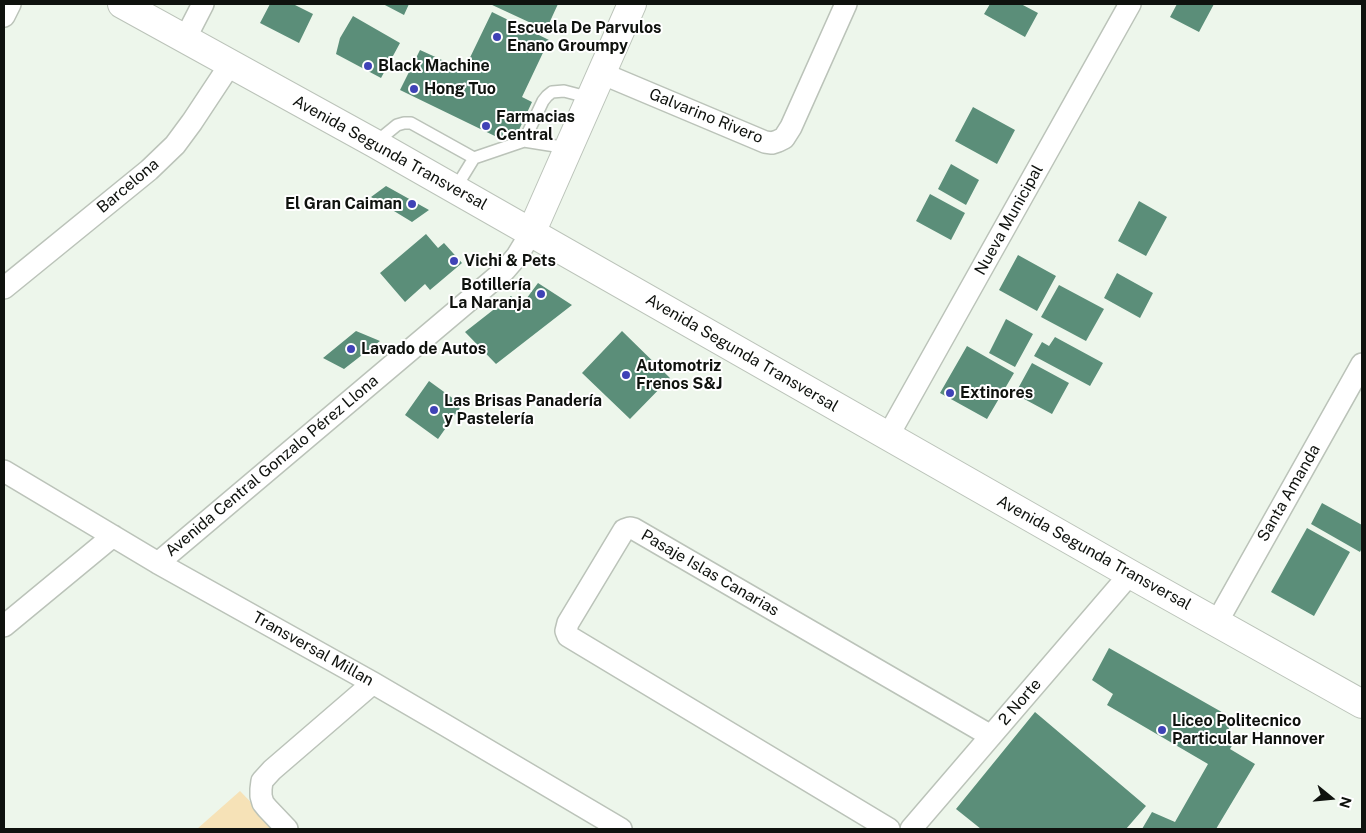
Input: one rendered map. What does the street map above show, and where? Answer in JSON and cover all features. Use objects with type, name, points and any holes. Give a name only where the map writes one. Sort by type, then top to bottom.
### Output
[{"type":"main road","name":"Avenida Segunda Transversal","points":[[122,4],[455,189],[1130,574],[1362,704]]},
{"type":"main road","name":"Avenida Central Gonzalo Pérez Llona","points":[[532,233],[632,4]]},
{"type":"street","points":[[4,16],[10,4]]},
{"type":"street","points":[[185,39],[203,4]]},
{"type":"street","name":"Galvarino Rivero","points":[[602,73],[765,142],[772,143],[784,138],[791,127],[846,4]]},
{"type":"street","name":"Nueva Municipal","points":[[888,436],[1130,4]]},
{"type":"street","name":"Barcelona","points":[[4,288],[149,170],[175,145],[231,64]]},
{"type":"street","name":"Avenida Central Gonzalo Pérez Llona","points":[[158,563],[505,270],[518,256],[532,233]]},
{"type":"street","name":"Santa Amanda","points":[[1217,622],[1362,364]]},
{"type":"street","name":"Transversal Millan","points":[[4,471],[158,563],[373,683],[621,829]]},
{"type":"street","name":"Pasaje Islas Canarias","points":[[889,829],[568,636],[566,631],[568,623],[624,530],[634,529],[991,736]]},
{"type":"street","points":[[4,626],[112,536]]},
{"type":"street","name":"2 Norte","points":[[911,829],[1130,574]]},
{"type":"street","points":[[287,829],[263,803],[260,789],[262,781],[272,770],[373,683]]},
{"type":"lane","points":[[524,141],[543,101],[552,92],[564,91],[591,98]]},
{"type":"lane","points":[[374,144],[397,125],[411,123],[474,158]]},
{"type":"lane","points":[[455,189],[474,158],[524,141],[568,148]]},
{"type":"shaded area","points":[[240,791],[277,829],[197,829]]},
{"type":"building","points":[[270,4],[293,4],[313,14],[299,43],[260,23]]},
{"type":"building","points":[[383,4],[409,4],[404,15]]},
{"type":"building","points":[[490,4],[558,4],[546,30]]},
{"type":"building","points":[[990,4],[1021,4],[1038,13],[1025,37],[984,14]]},
{"type":"building","points":[[1177,4],[1214,4],[1199,32],[1170,17]]},
{"type":"building","points":[[492,12],[549,40],[522,97],[532,102],[518,132],[499,138],[400,90],[420,50],[464,70]]},
{"type":"building","points":[[353,16],[400,43],[381,78],[336,54],[340,38]]},
{"type":"building","points":[[973,107],[1015,130],[997,164],[955,141]]},
{"type":"building","points":[[951,164],[979,180],[966,205],[938,189]]},
{"type":"building","points":[[386,186],[429,210],[412,222],[371,197]]},
{"type":"building","points":[[930,194],[965,213],[951,240],[916,221]]},
{"type":"building","points":[[1139,201],[1167,217],[1146,256],[1118,241]]},
{"type":"building","points":[[426,234],[438,248],[444,243],[462,263],[430,290],[425,284],[405,302],[380,273]]},
{"type":"building","points":[[1018,255],[1056,276],[1037,311],[999,290]]},
{"type":"building","points":[[1117,273],[1153,293],[1140,318],[1104,298]]},
{"type":"building","points":[[538,283],[572,305],[496,364],[465,332],[511,296],[521,306]]},
{"type":"building","points":[[1059,285],[1104,309],[1086,341],[1041,317]]},
{"type":"building","points":[[1006,319],[1033,334],[1015,367],[989,353]]},
{"type":"building","name":"Lavado de Autos","points":[[356,331],[380,341],[344,369],[323,358]]},
{"type":"building","name":"Automotriz Frenos S&J","points":[[622,331],[670,378],[630,419],[582,373]]},
{"type":"building","points":[[1055,337],[1103,363],[1090,386],[1034,356],[1042,342],[1049,346]]},
{"type":"building","points":[[967,346],[1014,373],[987,419],[940,393]]},
{"type":"building","points":[[1032,363],[1069,383],[1052,414],[1015,394]]},
{"type":"building","name":"Las Brisas Panadería y Pastelería","points":[[429,381],[462,405],[438,439],[405,415]]},
{"type":"building","points":[[1322,503],[1362,525],[1362,548],[1360,552],[1311,524]]},
{"type":"building","points":[[1307,528],[1350,552],[1314,616],[1271,592]]},
{"type":"building","points":[[1109,648],[1234,719],[1227,732],[1237,737],[1230,749],[1255,764],[1216,829],[1142,829],[1152,812],[1175,822],[1208,764],[1107,705],[1113,694],[1092,680]]},
{"type":"building","points":[[1035,712],[1146,806],[1126,829],[981,829],[956,809]]},
{"type":"place","name":"Escuela De Parvulos Enano Groumpy","points":[[497,37]]},
{"type":"place","name":"Black Machine","points":[[368,66]]},
{"type":"place","name":"Hong Tuo","points":[[414,89]]},
{"type":"place","name":"Farmacias Central","points":[[486,126]]},
{"type":"place","name":"El Gran Caiman","points":[[412,204]]},
{"type":"place","name":"Vichi & Pets","points":[[454,261]]},
{"type":"place","name":"Botillería La Naranja","points":[[541,294]]},
{"type":"place","name":"Lavado de Autos","points":[[351,349]]},
{"type":"place","name":"Automotriz Frenos S&J","points":[[626,375]]},
{"type":"place","name":"Extinores","points":[[950,393]]},
{"type":"place","name":"Las Brisas Panadería y Pastelería","points":[[434,410]]},
{"type":"place","name":"Liceo Politecnico Particular Hannover","points":[[1162,730]]}]
